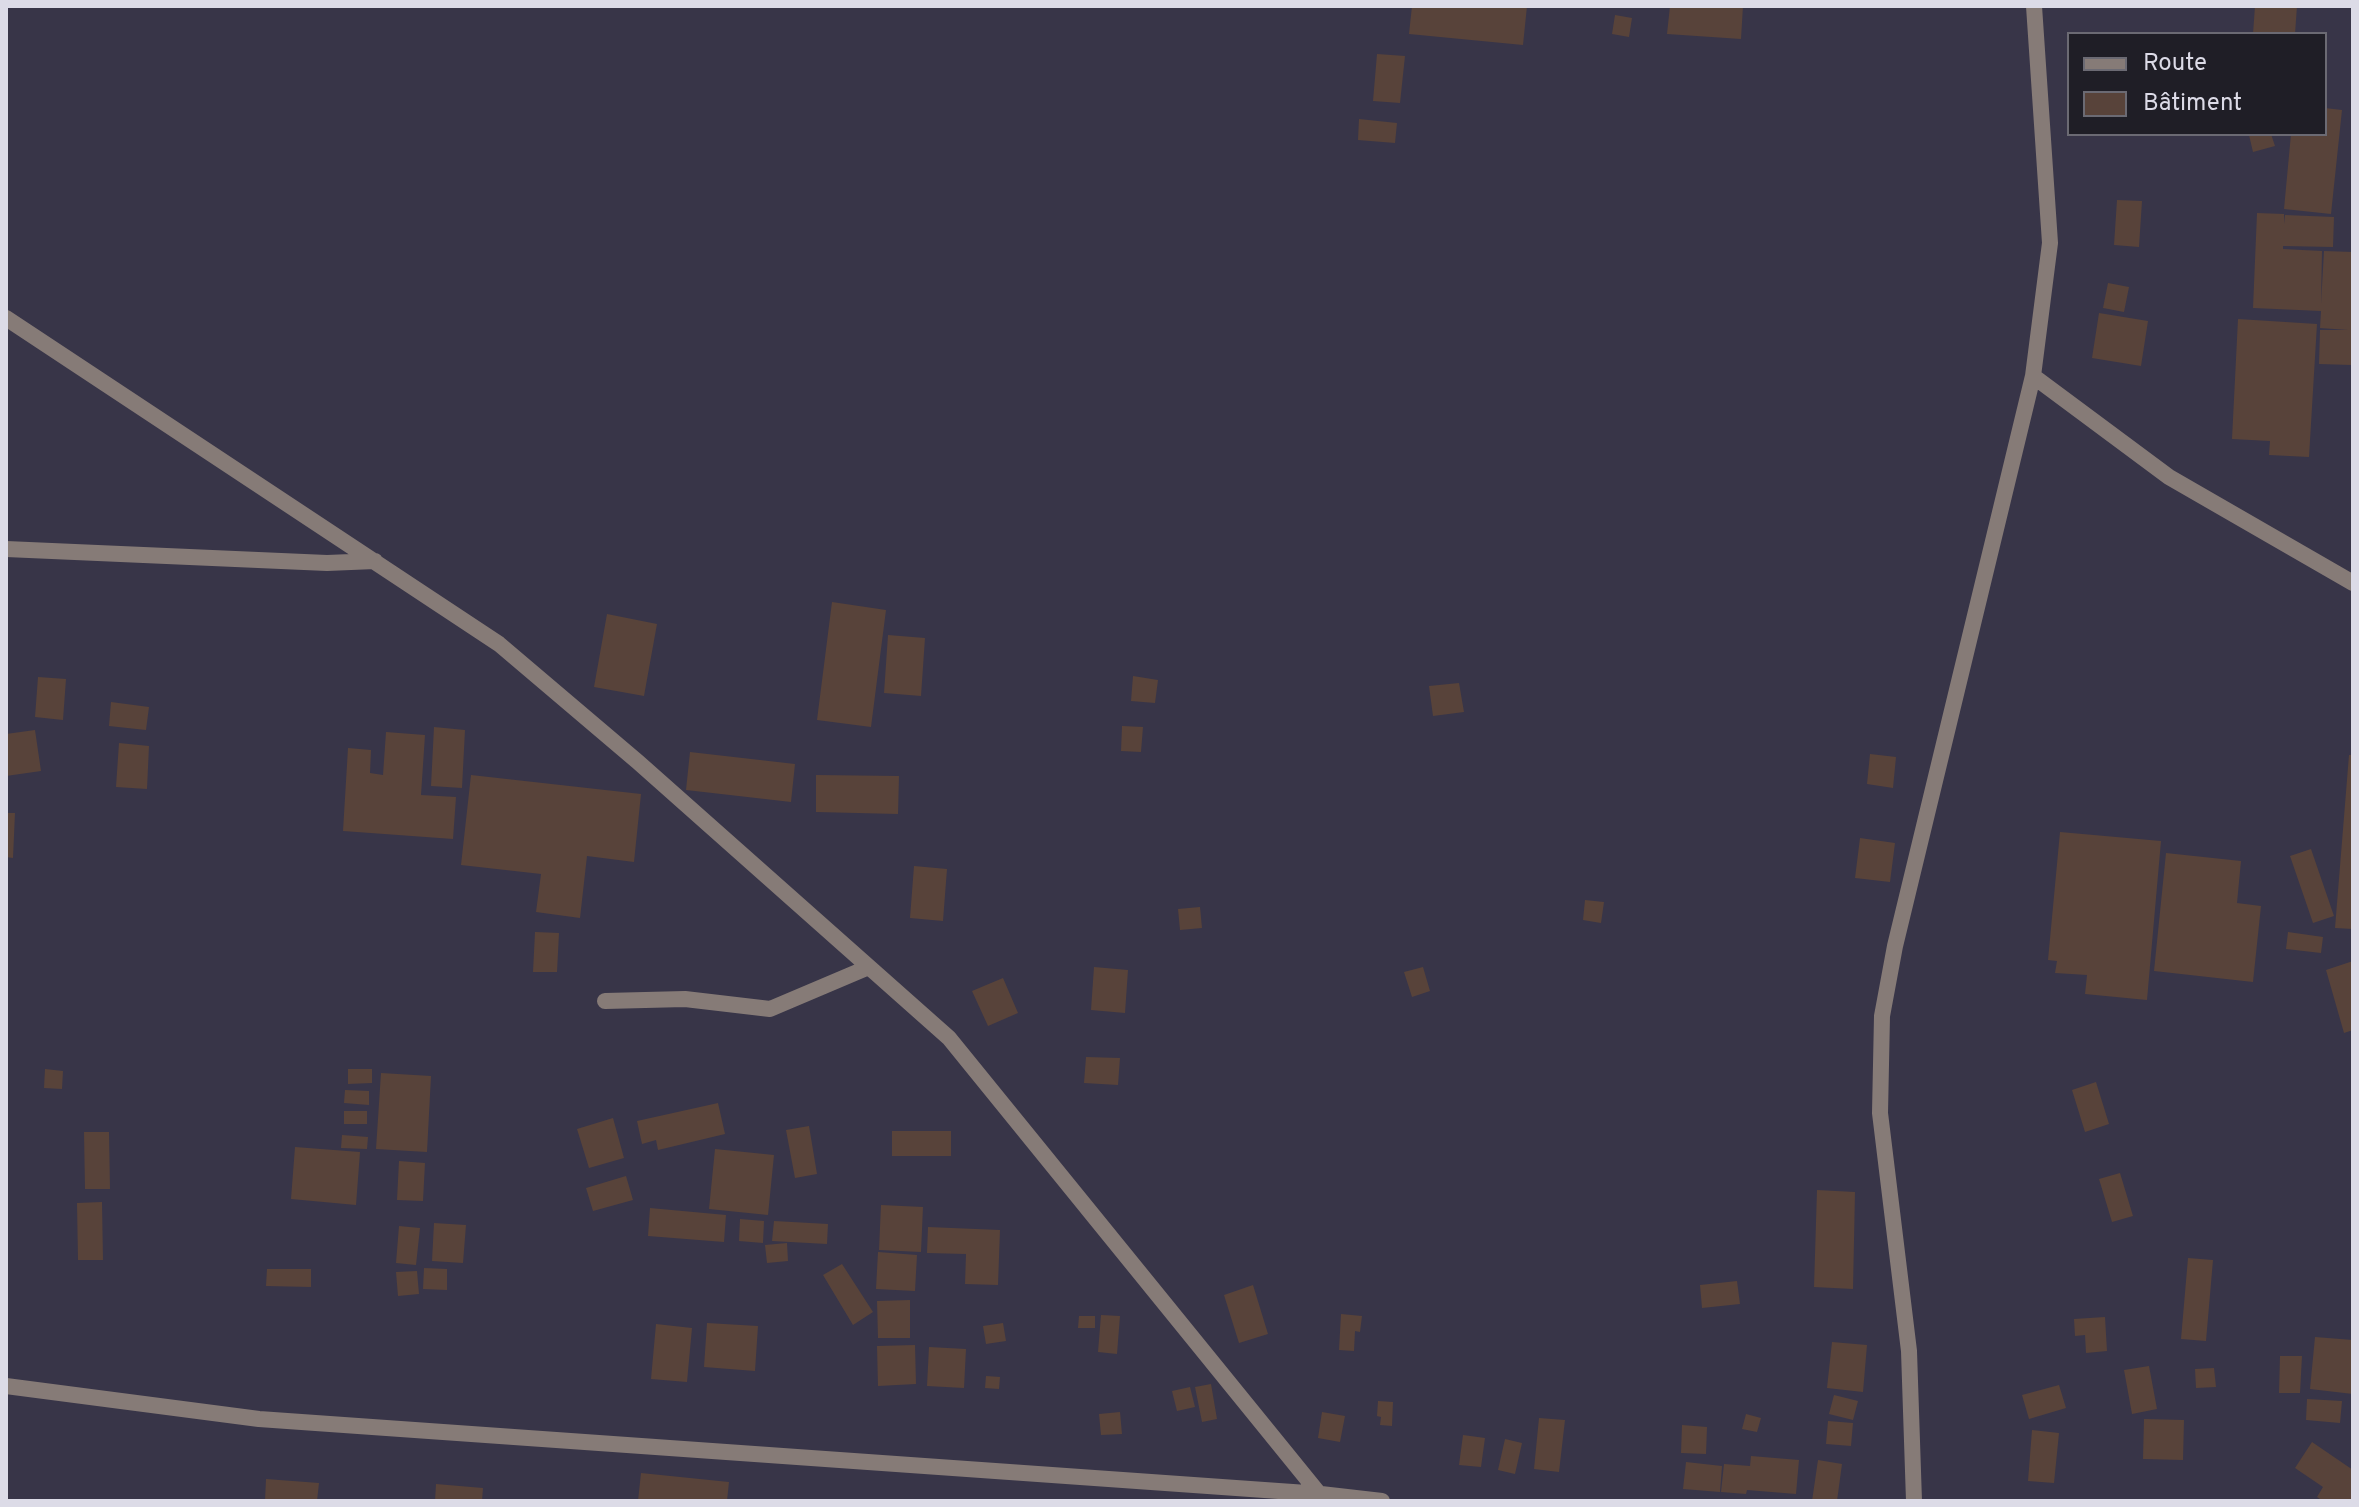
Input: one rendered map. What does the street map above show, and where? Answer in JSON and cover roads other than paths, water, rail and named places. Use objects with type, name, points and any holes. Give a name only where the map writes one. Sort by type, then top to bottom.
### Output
[{"type":"street","points":[[1914,1501],[1909,1351],[1880,1113],[1882,1016],[1895,946],[2033,376],[2050,243],[2034,6]]},
{"type":"street","points":[[6,318],[499,644],[638,762],[949,1038],[1323,1497]]},
{"type":"street","points":[[2033,376],[2169,477],[2353,583]]},
{"type":"street","points":[[6,549],[327,563],[375,561]]},
{"type":"street","points":[[605,1001],[685,999],[770,1009],[869,967]]},
{"type":"street","points":[[6,1386],[259,1419],[1382,1501]]}]
